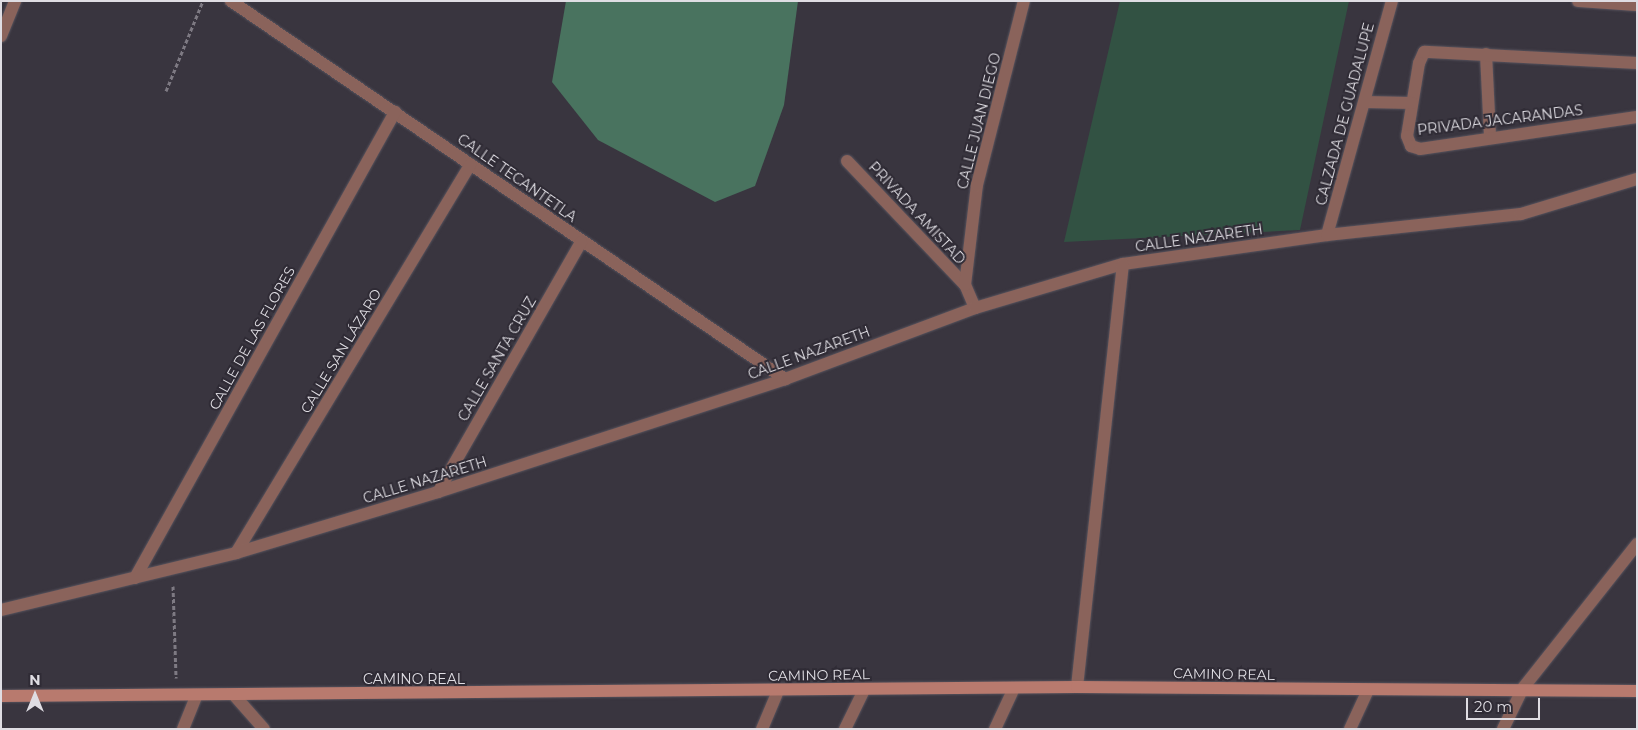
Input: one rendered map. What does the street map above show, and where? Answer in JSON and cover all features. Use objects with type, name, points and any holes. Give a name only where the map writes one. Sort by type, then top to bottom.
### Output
[{"type":"main road","name":"CAMINO REAL","points":[[1,696],[196,696],[1077,687],[1368,690],[1522,688],[1637,691]]},
{"type":"street","points":[[1,36],[15,1]]},
{"type":"street","name":"CALLE TECANTETLA","points":[[231,1],[785,379]]},
{"type":"street","name":"CALLE JUAN DIEGO","points":[[965,286],[977,185],[1024,1]]},
{"type":"street","name":"CALZADA DE GUADALUPE","points":[[1327,235],[1392,1]]},
{"type":"street","points":[[1578,1],[1637,6]]},
{"type":"street","name":"PRIVADA JACARANDAS","points":[[1637,63],[1424,52],[1412,103],[1407,136],[1411,146],[1420,148],[1637,117]]},
{"type":"street","points":[[1486,54],[1490,137]]},
{"type":"street","name":"PRIVADA JACARANDAS","points":[[1365,102],[1412,103]]},
{"type":"street","name":"CALLE DE LAS FLORES","points":[[135,578],[395,112]]},
{"type":"street","name":"PRIVADA AMISTAD","points":[[847,161],[965,286]]},
{"type":"street","name":"CALLE SAN LÁZARO","points":[[236,553],[471,164]]},
{"type":"street","name":"CALLE NAZARETH","points":[[1,610],[236,553],[438,492],[785,379],[975,308],[1122,264],[1327,235],[1521,214],[1637,180]]},
{"type":"street","name":"CALLE SANTA CRUZ","points":[[438,492],[582,242]]},
{"type":"street","points":[[1077,687],[1122,264]]},
{"type":"street","points":[[965,286],[975,308]]},
{"type":"street","points":[[1503,729],[1522,688],[1637,544]]},
{"type":"street","points":[[995,729],[1014,688]]},
{"type":"street","points":[[845,729],[864,690]]},
{"type":"street","points":[[1350,729],[1368,690]]},
{"type":"street","points":[[762,729],[778,691]]},
{"type":"street","points":[[234,695],[264,729]]},
{"type":"street","points":[[183,729],[196,696]]},
{"type":"path","points":[[166,91],[203,1]]},
{"type":"path","points":[[173,568],[176,696]]},
{"type":"green space","points":[[566,1],[798,1],[784,105],[755,186],[715,202],[598,140],[552,82]]},
{"type":"green space","points":[[1120,1],[1349,1],[1300,230],[1064,242]]}]
